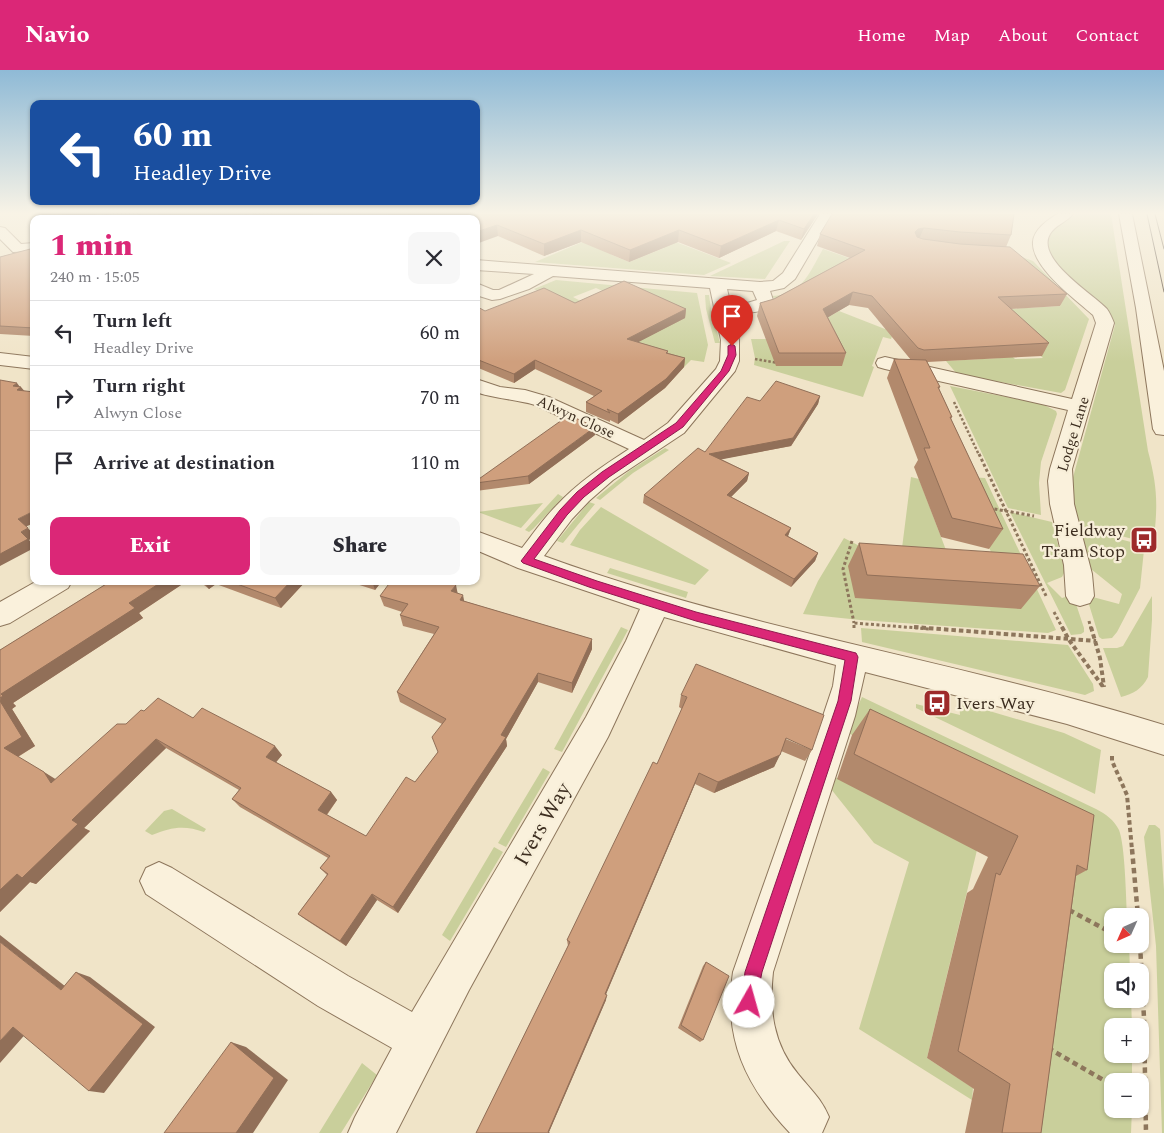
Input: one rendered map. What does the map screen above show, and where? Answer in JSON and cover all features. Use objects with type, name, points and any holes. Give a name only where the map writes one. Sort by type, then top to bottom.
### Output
[{"type":"street","points":[[480,265],[760,287],[774,286],[786,281],[796,264]]},
{"type":"street","name":"Lodge Lane","points":[[1046,264],[1101,313],[1105,323],[1059,480],[1059,493],[1065,522],[1078,568],[1080,596]]},
{"type":"street","points":[[1135,264],[1164,429]]},
{"type":"street","points":[[480,290],[488,294],[498,295],[538,279],[549,271]]},
{"type":"street","name":"Alwyn Close","points":[[527,561],[563,513],[581,495],[606,474],[680,425],[728,366],[732,350],[720,304],[718,285]]},
{"type":"street","points":[[750,308],[766,303],[760,287]]},
{"type":"street","points":[[0,359],[30,363]]},
{"type":"street","points":[[885,363],[1081,407]]},
{"type":"street","name":"Alwyn Close","points":[[480,387],[497,393],[525,396],[542,401],[646,449]]},
{"type":"street","points":[[480,542],[527,561],[656,604],[773,637],[853,640],[1164,740]]},
{"type":"street","points":[[0,615],[52,585]]},
{"type":"street","name":"Ivers Way","points":[[371,1133],[420,1040],[597,727],[636,650],[656,604]]},
{"type":"street","points":[[806,1117],[785,1098],[760,1053],[752,1031],[749,1012],[749,992],[753,972],[844,701],[853,640]]},
{"type":"street","points":[[160,881],[333,991],[420,1040]]},
{"type":"path","points":[[752,359],[782,364]]},
{"type":"path","points":[[942,376],[1004,510],[1069,640],[1105,689],[1096,642],[1080,596]]},
{"type":"path","points":[[987,508],[1065,522]]},
{"type":"path","points":[[852,541],[844,564],[844,574],[853,640],[1069,640],[1096,642]]},
{"type":"path","points":[[1112,761],[1127,795],[1137,908]]},
{"type":"path","points":[[1062,907],[1104,929]]},
{"type":"path","points":[[1140,953],[1142,1073]]},
{"type":"path","points":[[1044,1045],[1104,1080]]},
{"type":"path","points":[[1145,1118],[1146,1133]]},
{"type":"green space","points":[[556,264],[730,264],[704,275]]},
{"type":"green space","points":[[736,264],[775,264],[765,279],[710,276]]},
{"type":"green space","points":[[815,264],[865,264],[903,277],[854,266],[830,316],[839,311],[885,329],[893,307],[896,326],[891,339],[883,337],[863,397],[754,365],[755,358],[751,339],[766,339],[838,358],[836,333],[771,296],[790,292],[803,282]]},
{"type":"green space","points":[[1025,264],[1036,264],[1089,319],[1065,390],[1061,393],[957,374],[946,361],[1000,358],[1006,351],[1015,359],[1043,358],[990,310],[1061,306],[1047,294]]},
{"type":"green space","points":[[1057,264],[1119,264],[1148,451],[1155,484],[1156,514],[1154,538],[1138,533],[1137,540],[1077,525],[1072,481],[1115,325],[1110,316]]},
{"type":"green space","points":[[556,280],[697,293],[708,345],[704,362],[691,360],[684,367],[665,362],[670,356],[571,350],[569,343],[602,327],[623,337],[643,327],[637,324],[647,319],[665,328],[684,318],[641,298],[629,303],[596,288],[573,297],[607,315],[613,312],[622,316],[604,325],[534,289]]},
{"type":"green space","points":[[705,295],[709,295],[720,343],[715,343],[706,309]]},
{"type":"green space","points":[[950,386],[1042,404],[1056,411],[1057,414],[1041,462],[1039,483],[1041,515],[1008,508]]},
{"type":"green space","points":[[665,448],[669,450],[633,473],[600,500],[596,498],[629,471]]},
{"type":"green space","points":[[953,476],[985,478],[1056,630],[1048,633],[860,620],[803,614],[818,581],[844,538],[883,558],[996,563],[959,481]]},
{"type":"green space","points":[[911,477],[919,479],[949,558],[901,556]]},
{"type":"green space","points":[[558,494],[563,497],[533,529],[529,532],[525,530]]},
{"type":"green space","points":[[589,502],[595,504],[563,543],[557,541]]},
{"type":"green space","points":[[543,503],[521,528],[480,512]]},
{"type":"green space","points":[[601,507],[709,570],[695,585],[570,545],[580,530]]},
{"type":"green space","points":[[1010,512],[1052,522],[1065,571],[1062,577],[1047,583],[1062,598],[1069,596],[1074,598],[1084,628],[1084,632],[1081,634],[1071,635]]},
{"type":"green space","points":[[1077,528],[1131,542],[1137,548],[1144,550],[1140,588],[1112,638],[1102,639],[1099,637],[1087,598],[1089,596],[1119,604],[1122,594],[1091,569]]},
{"type":"green space","points":[[610,568],[688,592],[686,598],[607,573]]},
{"type":"green space","points":[[1152,596],[1148,677],[1137,690],[1121,697],[1103,648],[1123,646]]},
{"type":"green space","points":[[621,627],[628,630],[562,752],[554,749]]},
{"type":"green space","points":[[861,628],[1068,645],[1093,684],[1094,691],[1085,695],[862,642]]},
{"type":"green space","points":[[862,697],[1096,809],[1115,823],[1119,830],[1123,847],[1127,908],[1104,908],[1104,953],[1129,953],[1130,963],[1104,963],[1104,1008],[1131,1008],[1132,1018],[1104,1018],[1104,1063],[1132,1063],[1132,1073],[1104,1073],[1104,1118],[1132,1118],[1131,1133],[1001,1133],[1060,837],[846,732]]},
{"type":"green space","points":[[959,702],[1064,733],[1101,750],[1095,794],[916,708],[916,704],[960,715]]},
{"type":"green space","points":[[543,768],[550,772],[506,847],[498,843]]},
{"type":"green space","points":[[835,777],[977,850],[927,1058],[973,1088],[972,1100],[859,1029],[909,862],[874,843],[831,789]]},
{"type":"green space","points":[[172,809],[206,829],[204,832],[191,828],[178,828],[152,835],[145,831],[164,811]]},
{"type":"green space","points":[[1149,825],[1155,825],[1160,829],[1164,890],[1164,1133],[1162,1133],[1156,946],[1144,837]]},
{"type":"green space","points":[[494,847],[503,852],[450,941],[442,935]]},
{"type":"green space","points":[[362,1063],[377,1075],[341,1133],[319,1133]]},
{"type":"building","points":[[0,264],[30,264],[30,328],[0,326]]},
{"type":"building","points":[[840,264],[1030,264],[1067,294],[998,297],[1049,343],[924,350],[918,348],[872,296],[853,292],[823,309],[846,353],[779,353],[760,303],[774,299]]},
{"type":"building","points":[[624,281],[686,309],[627,339],[685,358],[666,379],[618,414],[607,409],[610,413],[586,402],[602,391],[535,360],[514,374],[480,361],[480,308],[485,311],[544,288],[575,303]]},
{"type":"building","points":[[894,359],[926,360],[940,387],[938,387],[952,417],[950,417],[1003,529],[952,518],[924,448],[930,448]]},
{"type":"building","points":[[0,380],[17,383],[13,386],[21,387],[17,390],[30,392],[30,513],[18,519],[28,528],[21,532],[28,539],[0,554]]},
{"type":"building","points":[[776,381],[820,396],[793,438],[709,454],[749,473],[727,495],[791,528],[785,535],[818,553],[794,579],[644,495],[698,448],[705,452],[747,397],[760,401]]},
{"type":"building","points":[[569,415],[595,427],[528,476],[480,482],[480,478]]},
{"type":"building","points":[[859,543],[1023,554],[1040,586],[867,575]]},
{"type":"building","points":[[105,585],[157,585],[129,603],[135,608],[1,694],[3,696],[0,698],[0,650]]},
{"type":"building","points":[[240,585],[287,585],[275,598]]},
{"type":"building","points":[[388,585],[456,585],[451,591],[463,595],[460,600],[592,639],[572,683],[538,673],[501,735],[506,737],[393,907],[372,894],[340,941],[298,914],[328,874],[320,868],[330,856],[232,799],[241,788],[156,739],[72,820],[78,824],[22,878],[17,874],[0,890],[0,701],[22,737],[4,748],[44,772],[51,783],[117,724],[126,724],[158,698],[193,718],[202,708],[275,746],[266,757],[331,792],[318,810],[366,836],[406,777],[415,782],[438,752],[432,737],[446,719],[397,692],[439,627],[400,615],[408,604],[380,596]]},
{"type":"building","points":[[696,664],[824,715],[812,750],[786,738],[780,755],[718,782],[699,773],[605,994],[607,995],[549,1133],[476,1133],[570,942],[567,940],[653,762],[657,764],[687,697],[681,695]]},
{"type":"building","points":[[870,709],[1094,815],[1087,870],[1077,865],[1041,1133],[1002,1133],[1010,1084],[958,1051],[996,873],[1000,875],[1018,836],[854,754]]},
{"type":"building","points":[[0,942],[61,990],[76,972],[143,1024],[89,1091],[13,1027],[0,1041]]},
{"type":"building","points":[[706,962],[729,976],[703,1040],[681,1025]]},
{"type":"building","points":[[231,1042],[274,1078],[236,1133],[164,1133]]},
{"type":"tram line","points":[[1158,264],[1164,292]]},
{"type":"place","name":"Fieldway Tram Stop","points":[[1144,540]]},
{"type":"place","name":"Ivers Way","points":[[937,703]]},
{"type":"route","points":[[732,346],[732,355],[725,371],[680,425],[606,474],[572,503],[527,561],[696,616],[852,657],[844,701],[753,972],[749,1002]]}]
